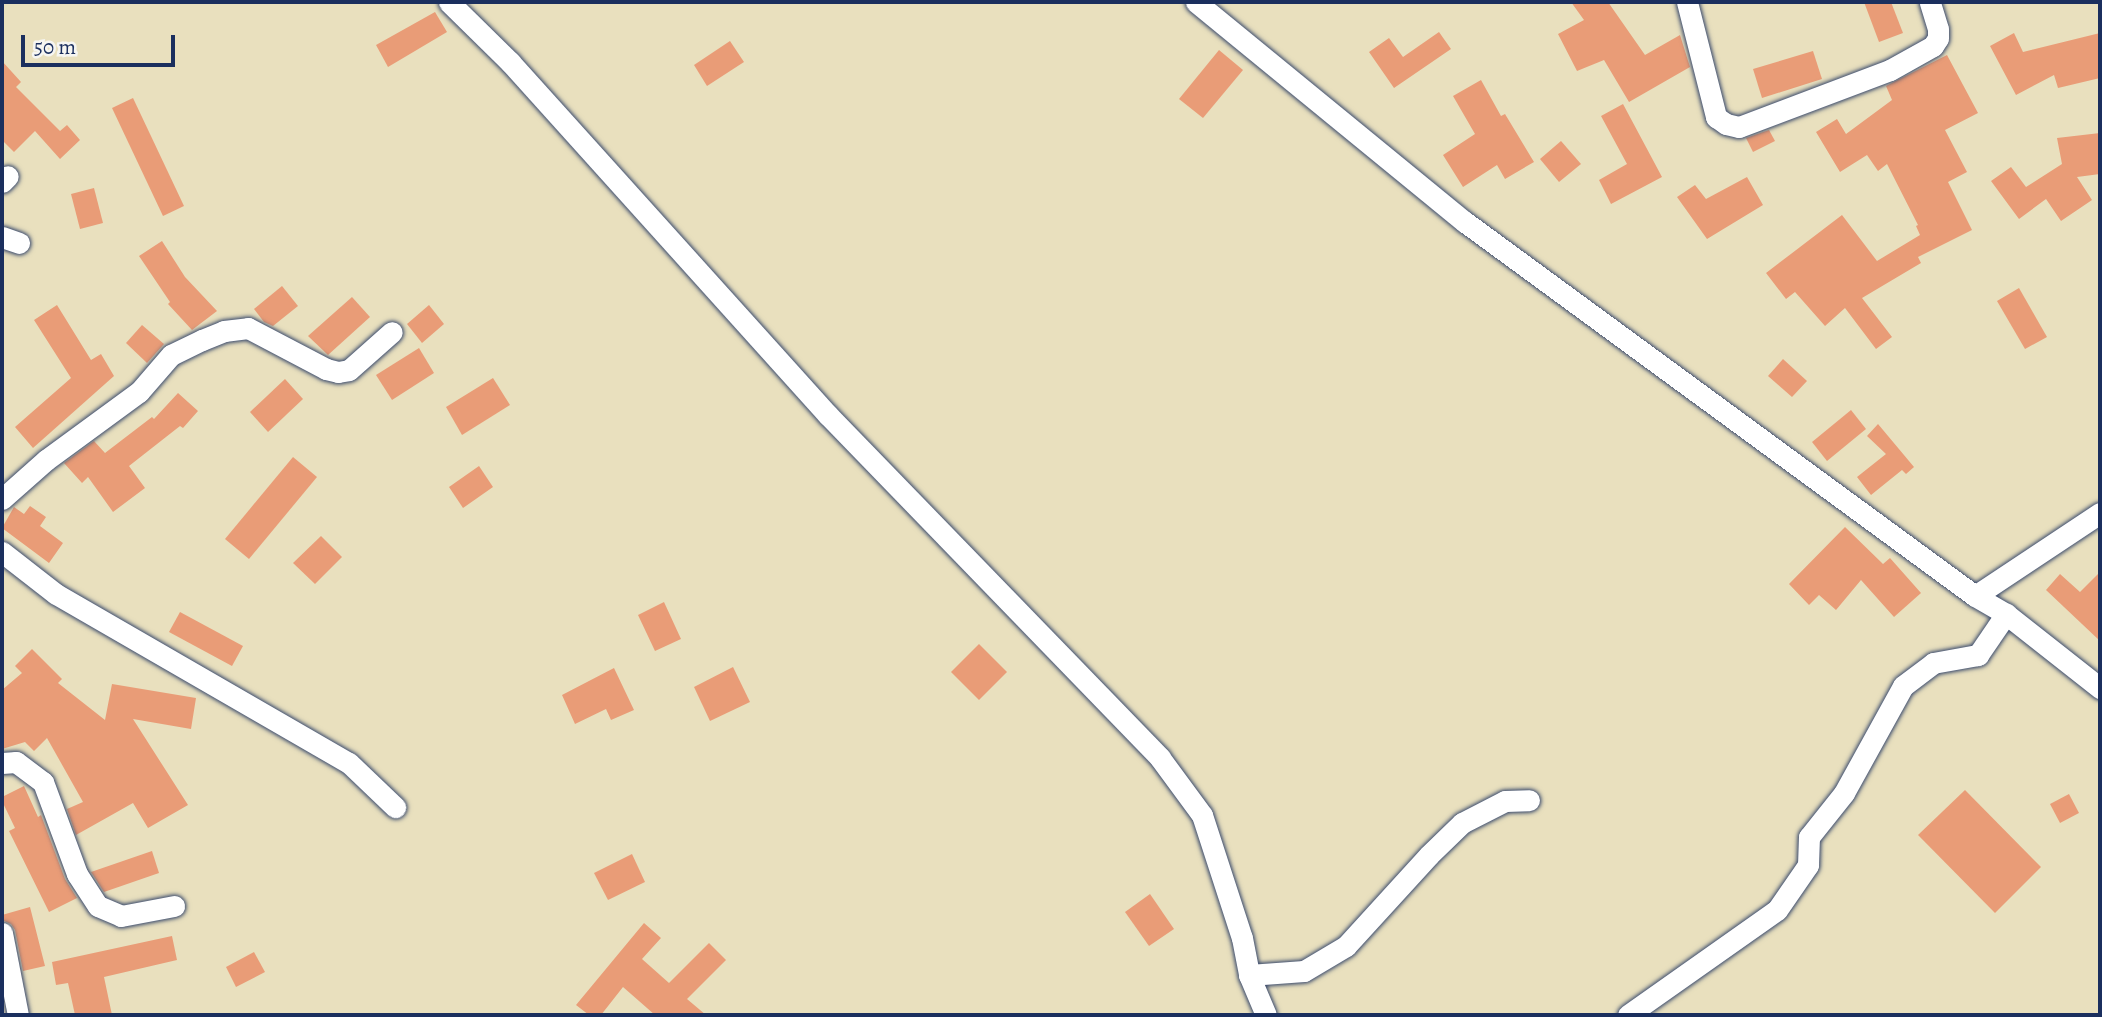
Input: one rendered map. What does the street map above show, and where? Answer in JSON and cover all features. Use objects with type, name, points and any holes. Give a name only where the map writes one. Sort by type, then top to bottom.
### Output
[{"type":"street","points":[[449,2],[510,61],[828,415],[1160,758],[1202,815],[1242,938],[1250,975],[1266,1015]]},
{"type":"street","points":[[1196,2],[1465,222],[1975,596],[2006,614],[2100,688]]},
{"type":"street","points":[[1687,2],[1716,117],[1726,124],[1739,127],[1890,70],[1933,46],[1938,38],[1938,29],[1930,2]]},
{"type":"street","points":[[2,499],[46,460],[139,392],[171,355],[202,340],[224,331],[248,327],[326,369],[338,372],[349,370],[392,332]]},
{"type":"street","points":[[1975,596],[2100,513]]},
{"type":"street","points":[[2,552],[56,594],[349,763],[395,807]]},
{"type":"street","points":[[1628,1015],[1777,910],[1808,865],[1810,837],[1844,793],[1903,686],[1933,663],[1978,655],[2006,614]]},
{"type":"street","points":[[2,763],[16,762],[43,782],[77,874],[98,906],[121,916],[174,906]]},
{"type":"street","points":[[1250,975],[1304,971],[1346,946],[1462,823],[1505,802],[1529,800]]},
{"type":"street","points":[[2,933],[19,1015]]},
{"type":"building","points":[[1571,2],[1608,2],[1645,55],[1680,35],[1690,67],[1629,102],[1604,60],[1577,71],[1558,34],[1584,20]]},
{"type":"building","points":[[1864,2],[1891,2],[1903,33],[1879,42]]},
{"type":"building","points":[[435,12],[447,32],[388,67],[376,45]]},
{"type":"building","points":[[1439,32],[1451,49],[1394,88],[1369,52],[1389,38],[1403,57]]},
{"type":"building","points":[[2014,33],[2023,52],[2100,33],[2100,78],[2058,88],[2054,75],[2016,95],[1990,46]]},
{"type":"building","points":[[730,41],[744,62],[707,86],[694,65]]},
{"type":"building","points":[[1219,50],[1243,70],[1203,118],[1179,99]]},
{"type":"building","points":[[1813,51],[1822,79],[1762,98],[1753,69]]},
{"type":"building","points":[[1947,55],[1978,113],[1945,130],[1967,172],[1948,182],[1972,230],[1918,257],[1921,263],[1862,298],[1892,337],[1876,349],[1845,308],[1825,326],[1795,292],[1786,299],[1766,273],[1842,215],[1877,261],[1920,235],[1916,226],[1918,225],[1887,164],[1878,171],[1867,155],[1840,172],[1816,132],[1837,119],[1846,134],[1892,100],[1886,86]]},
{"type":"building","points":[[2,61],[21,82],[16,87],[60,131],[67,125],[80,140],[60,159],[35,131],[14,152],[2,140]]},
{"type":"building","points":[[1481,80],[1501,116],[1505,114],[1534,162],[1505,179],[1497,165],[1463,187],[1443,155],[1475,134],[1453,96]]},
{"type":"building","points":[[133,98],[184,206],[163,216],[112,108]]},
{"type":"building","points":[[1623,104],[1662,177],[1611,204],[1599,180],[1627,164],[1601,116]]},
{"type":"building","points":[[1769,130],[1775,141],[1753,152],[1746,138]]},
{"type":"building","points":[[2100,133],[2100,174],[2077,177],[2092,200],[2061,221],[2046,199],[2019,219],[1991,181],[2011,167],[2026,187],[2062,164],[2057,138]]},
{"type":"building","points":[[1561,141],[1581,164],[1559,182],[1540,159]]},
{"type":"building","points":[[1747,177],[1763,205],[1707,239],[1677,197],[1695,185],[1706,199]]},
{"type":"building","points":[[94,188],[103,223],[80,229],[71,194]]},
{"type":"building","points":[[162,241],[185,277],[217,311],[192,330],[168,304],[170,302],[139,256]]},
{"type":"building","points":[[282,286],[298,306],[273,326],[264,322],[254,309]]},
{"type":"building","points":[[2019,288],[2047,337],[2025,349],[1997,301]]},
{"type":"building","points":[[352,297],[370,317],[328,355],[308,336]]},
{"type":"building","points":[[57,305],[91,360],[101,354],[114,376],[33,448],[15,427],[71,378],[34,320]]},
{"type":"building","points":[[429,305],[444,324],[422,343],[407,324]]},
{"type":"building","points":[[142,325],[164,344],[147,363],[126,343]]},
{"type":"building","points":[[419,348],[434,373],[392,400],[376,375]]},
{"type":"building","points":[[1783,359],[1807,381],[1792,397],[1768,376]]},
{"type":"building","points":[[493,378],[510,405],[462,435],[446,407]]},
{"type":"building","points":[[285,379],[303,399],[268,432],[250,412]]},
{"type":"building","points":[[178,393],[198,411],[183,428],[180,426],[129,466],[145,488],[113,512],[88,477],[82,483],[64,463],[94,441],[105,453],[152,417],[154,419]]},
{"type":"building","points":[[1851,410],[1866,429],[1827,461],[1812,442]]},
{"type":"building","points":[[1878,424],[1914,467],[1906,474],[1902,470],[1871,495],[1857,477],[1886,454],[1867,436]]},
{"type":"building","points":[[293,457],[317,477],[249,559],[225,539]]},
{"type":"building","points":[[479,466],[493,487],[463,508],[449,487]]},
{"type":"building","points":[[30,506],[46,517],[40,526],[63,543],[49,563],[2,528],[14,507],[24,514]]},
{"type":"building","points":[[1845,527],[1883,564],[1890,558],[1921,593],[1894,617],[1861,580],[1836,610],[1819,595],[1809,605],[1789,584]]},
{"type":"building","points":[[321,536],[342,557],[315,584],[293,563]]},
{"type":"building","points":[[2100,572],[2100,641],[2046,590],[2060,574],[2080,592]]},
{"type":"building","points":[[664,602],[681,639],[655,651],[638,615]]},
{"type":"building","points":[[180,612],[243,646],[232,666],[169,632]]},
{"type":"building","points":[[979,644],[1007,672],[979,700],[951,672]]},
{"type":"building","points":[[32,649],[62,679],[58,683],[105,720],[112,684],[196,698],[191,729],[133,719],[188,805],[148,828],[133,803],[76,835],[67,809],[83,802],[47,738],[34,751],[25,742],[2,749],[2,690],[22,673],[15,666]]},
{"type":"building","points":[[733,667],[750,702],[710,721],[694,687]]},
{"type":"building","points":[[614,668],[634,710],[611,720],[606,709],[575,724],[562,695]]},
{"type":"building","points":[[24,786],[38,817],[41,815],[65,879],[77,898],[49,912],[9,831],[15,828],[2,801],[2,797]]},
{"type":"building","points":[[1965,790],[2041,867],[1995,913],[1918,835]]},
{"type":"building","points":[[2069,794],[2079,813],[2060,823],[2050,804]]},
{"type":"building","points":[[152,851],[159,873],[104,892],[91,872]]},
{"type":"building","points":[[632,854],[645,882],[608,900],[594,873]]},
{"type":"building","points":[[1150,894],[1174,929],[1149,946],[1125,912]]},
{"type":"building","points":[[30,907],[45,966],[23,971],[15,930],[11,924],[2,920],[2,915]]},
{"type":"building","points":[[644,923],[661,938],[642,959],[669,983],[709,943],[726,960],[687,999],[706,1015],[655,1015],[623,987],[601,1015],[589,1015],[576,1005]]},
{"type":"building","points":[[172,936],[177,960],[104,977],[112,1015],[75,1015],[68,983],[56,985],[52,962]]},
{"type":"building","points":[[254,952],[265,972],[236,987],[226,967]]}]
